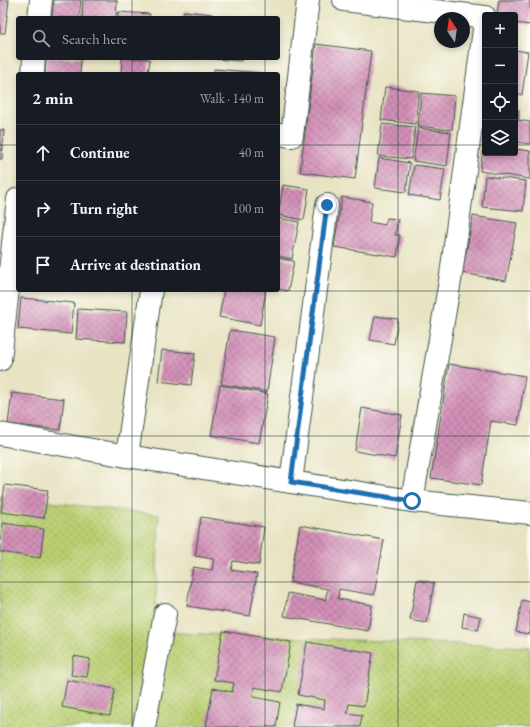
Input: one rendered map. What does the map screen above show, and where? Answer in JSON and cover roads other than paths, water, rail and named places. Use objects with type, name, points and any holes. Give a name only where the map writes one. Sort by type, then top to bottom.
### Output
[{"type":"street","points":[[39,16],[41,0]]},
{"type":"street","points":[[280,134],[292,136],[308,0]]},
{"type":"street","points":[[344,0],[482,16]]},
{"type":"street","points":[[486,12],[488,0]]},
{"type":"street","points":[[412,501],[451,275],[482,44]]},
{"type":"street","points":[[33,72],[34,60]]},
{"type":"street","points":[[291,482],[327,205]]},
{"type":"street","points":[[0,360],[16,219]]},
{"type":"street","points":[[127,456],[151,292]]},
{"type":"street","points":[[0,434],[127,456],[412,501],[530,513]]},
{"type":"street","points":[[144,727],[165,614]]}]
